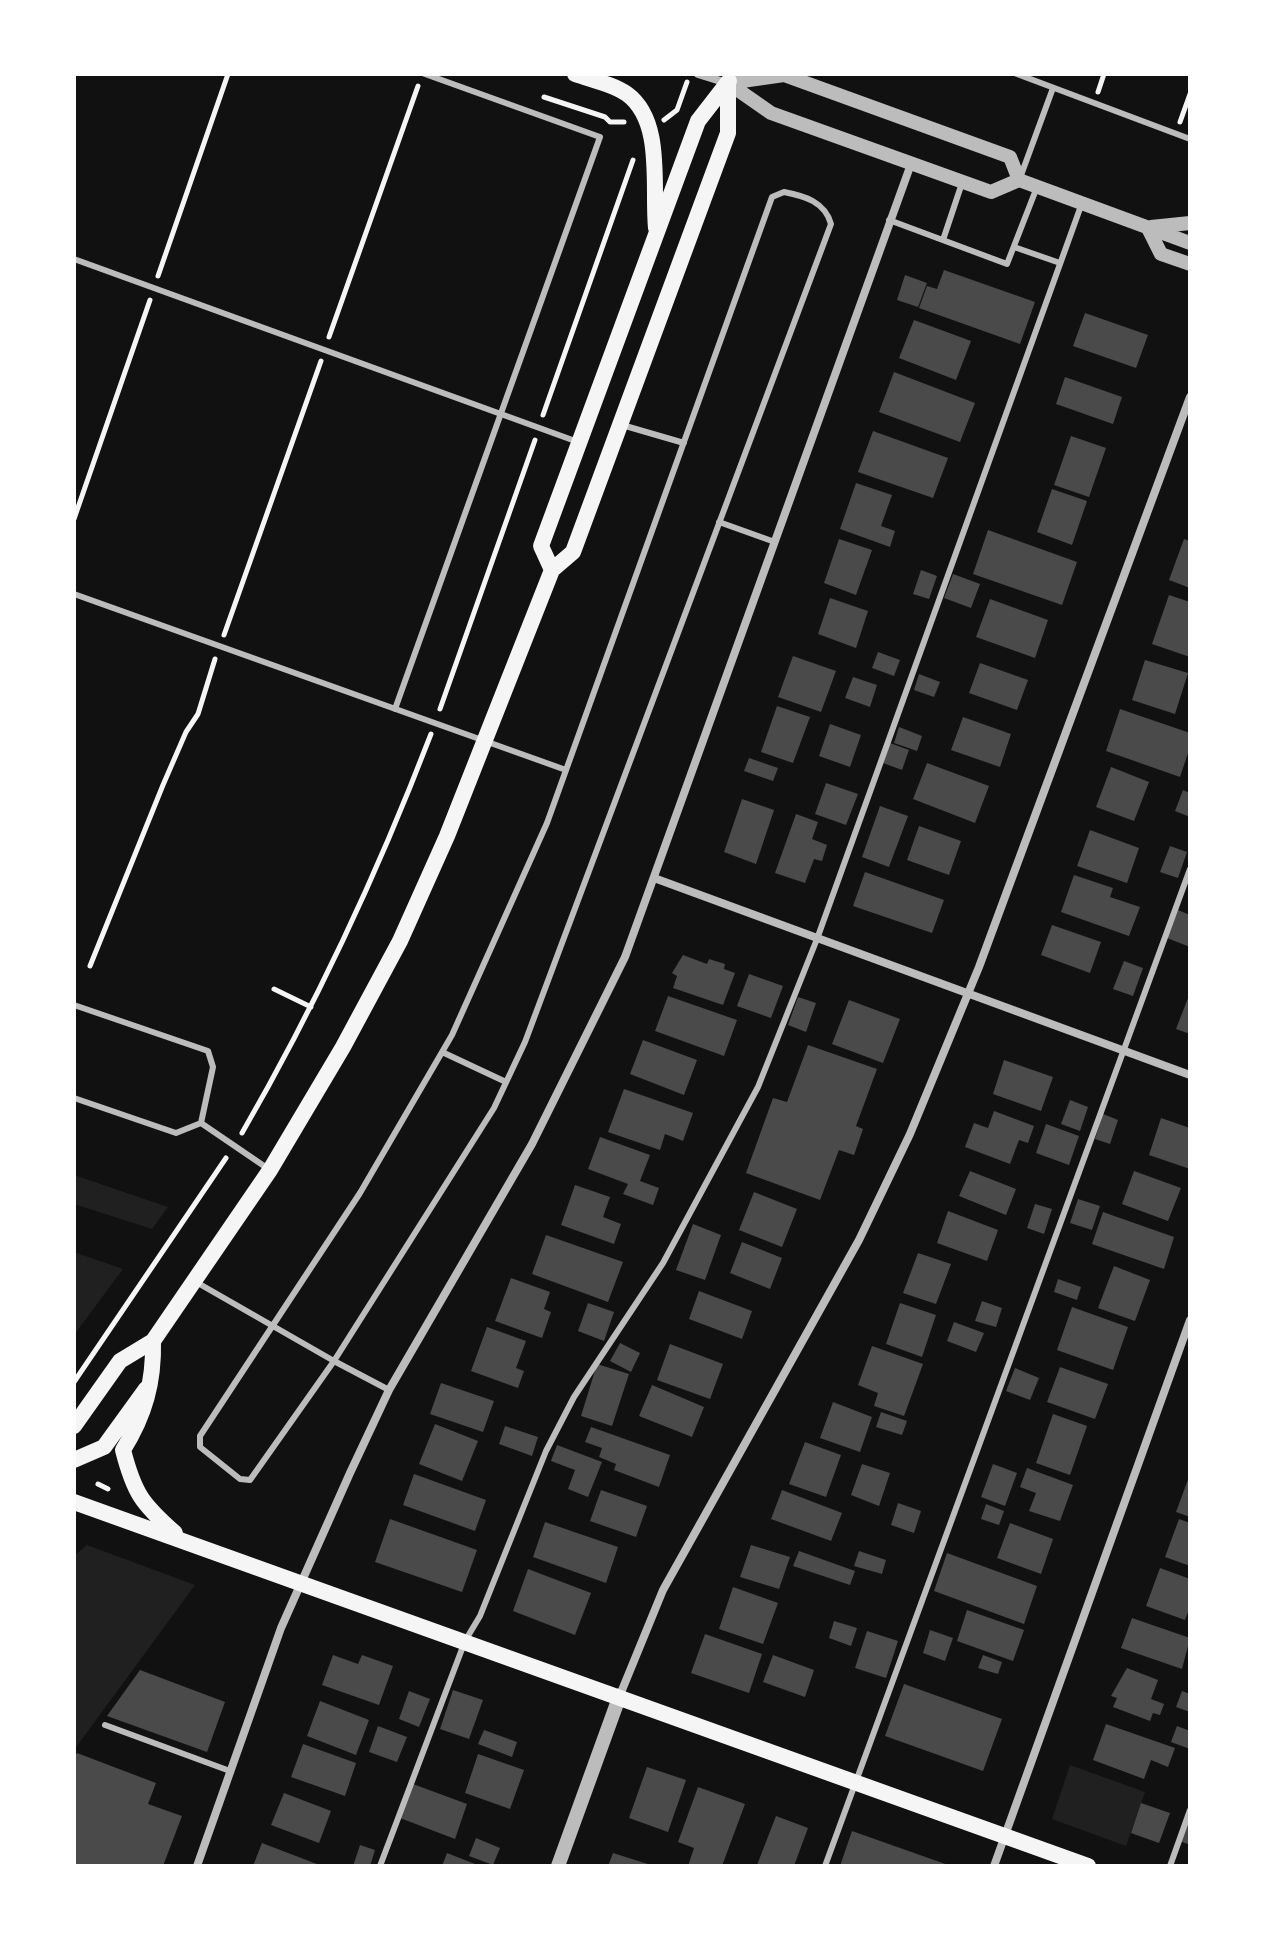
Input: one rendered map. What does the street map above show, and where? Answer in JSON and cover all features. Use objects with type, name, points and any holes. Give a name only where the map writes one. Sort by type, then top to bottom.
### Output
[{"type":"main road","points":[[575,74],[625,92],[638,104],[651,125],[656,235]]},
{"type":"main road","points":[[552,570],[541,546],[698,121],[730,79]]},
{"type":"main road","points":[[74,1426],[120,1361],[153,1341],[270,1170],[400,941],[487,742],[552,570],[573,552],[622,425],[728,133],[730,79]]},
{"type":"main road","points":[[153,1341],[153,1378],[140,1424],[123,1450],[130,1477],[144,1505],[182,1539]]},
{"type":"main road","points":[[74,1460],[104,1447],[153,1378]]},
{"type":"main road","points":[[74,1502],[620,1695],[1088,1866]]},
{"type":"street","points":[[698,74],[730,79],[784,75],[1010,157],[1019,180]]},
{"type":"street","points":[[730,79],[771,113],[911,164],[991,192],[1019,180],[1190,243]]},
{"type":"street","points":[[197,1866],[281,1628],[389,1390],[532,1144],[625,957],[772,541],[911,164]]},
{"type":"street","points":[[1148,228],[1190,223]]},
{"type":"street","points":[[1148,228],[1161,254],[1190,264]]},
{"type":"street","points":[[558,1866],[620,1695],[663,1590],[859,1240],[910,1134],[967,996],[1190,397]]},
{"type":"street","points":[[654,878],[967,996],[1190,1075]]},
{"type":"street","points":[[994,1866],[1190,1320]]},
{"type":"lane","points":[[395,709],[600,137],[424,74]]},
{"type":"lane","points":[[1017,74],[1190,139]]},
{"type":"lane","points":[[1019,180],[1053,88]]},
{"type":"lane","points":[[943,240],[963,182]]},
{"type":"lane","points":[[889,220],[1007,264],[1037,186]]},
{"type":"lane","points":[[784,192],[816,202],[828,213],[831,224],[719,522],[525,1042],[494,1108],[334,1361],[250,1480],[240,1479],[200,1447],[200,1436],[275,1327],[360,1193],[442,1052],[547,823],[772,197],[784,192]]},
{"type":"lane","points":[[380,1866],[465,1641],[480,1616],[546,1451],[574,1397],[663,1263],[758,1087],[817,939],[1082,203]]},
{"type":"lane","points":[[1014,247],[1060,263]]},
{"type":"lane","points":[[74,259],[580,442]]},
{"type":"lane","points":[[622,425],[684,443]]},
{"type":"lane","points":[[719,522],[772,541]]},
{"type":"lane","points":[[74,594],[566,770]]},
{"type":"lane","points":[[825,1866],[1190,869]]},
{"type":"lane","points":[[74,1005],[208,1051],[213,1067],[201,1123]]},
{"type":"lane","points":[[442,1052],[506,1082]]},
{"type":"lane","points":[[74,1098],[176,1133],[201,1123]]},
{"type":"lane","points":[[201,1123],[270,1170]]},
{"type":"lane","points":[[192,1281],[389,1390]]},
{"type":"lane","points":[[105,1725],[230,1771]]},
{"type":"lane","points":[[1170,1866],[1190,1810]]},
{"type":"path","points":[[90,966],[186,732],[198,714],[219,646],[424,74]]},
{"type":"path","points":[[665,120],[677,110],[690,74]]},
{"type":"path","points":[[531,93],[605,117],[610,122],[620,120],[634,127]]},
{"type":"path","points":[[1175,134],[1190,94]]},
{"type":"path","points":[[74,1382],[235,1146],[311,1007],[380,865],[435,724],[634,157]]},
{"type":"path","points":[[274,989],[311,1007]]},
{"type":"path","points":[[98,1484],[108,1489]]},
{"type":"shaded area","points":[[74,1175],[168,1207],[152,1229],[74,1204]]},
{"type":"shaded area","points":[[74,1252],[123,1269],[74,1335]]},
{"type":"shaded area","points":[[87,1545],[195,1585],[74,1750],[74,1556]]},
{"type":"shaded area","points":[[1070,1765],[1145,1792],[1126,1846],[1052,1819]]},
{"type":"building","points":[[944,270],[1035,302],[1020,344],[919,308],[927,286],[937,289]]},
{"type":"building","points":[[905,275],[927,283],[918,307],[897,300]]},
{"type":"building","points":[[1085,313],[1148,335],[1136,368],[1073,346]]},
{"type":"building","points":[[914,320],[971,341],[956,380],[899,358]]},
{"type":"building","points":[[894,372],[975,403],[960,442],[879,412]]},
{"type":"building","points":[[1065,377],[1122,397],[1113,424],[1056,404]]},
{"type":"building","points":[[873,431],[948,458],[933,498],[858,472]]},
{"type":"building","points":[[1071,436],[1106,448],[1089,497],[1054,485]]},
{"type":"building","points":[[856,483],[892,495],[881,526],[895,531],[890,547],[840,529]]},
{"type":"building","points":[[1052,489],[1087,501],[1072,545],[1037,532]]},
{"type":"building","points":[[988,530],[1077,562],[1062,605],[973,574]]},
{"type":"building","points":[[839,539],[872,550],[856,595],[824,583]]},
{"type":"building","points":[[1184,539],[1190,541],[1190,588],[1169,580]]},
{"type":"building","points":[[921,570],[937,576],[929,599],[913,594]]},
{"type":"building","points":[[953,574],[980,584],[971,608],[944,598]]},
{"type":"building","points":[[1169,595],[1190,602],[1190,657],[1152,644]]},
{"type":"building","points":[[830,598],[868,611],[856,648],[818,634]]},
{"type":"building","points":[[990,599],[1048,620],[1035,658],[976,637]]},
{"type":"building","points":[[878,652],[900,660],[894,676],[872,668]]},
{"type":"building","points":[[793,656],[836,671],[821,712],[778,697]]},
{"type":"building","points":[[1145,660],[1188,673],[1175,714],[1132,700]]},
{"type":"building","points":[[980,663],[1028,680],[1017,710],[969,693]]},
{"type":"building","points":[[919,674],[940,682],[934,697],[914,690]]},
{"type":"building","points":[[853,677],[877,685],[870,707],[845,698]]},
{"type":"building","points":[[777,706],[810,717],[793,763],[761,752]]},
{"type":"building","points":[[1120,709],[1190,733],[1190,747],[1180,777],[1106,751]]},
{"type":"building","points":[[963,717],[1011,734],[1000,767],[951,750]]},
{"type":"building","points":[[830,724],[861,735],[850,767],[819,756]]},
{"type":"building","points":[[899,727],[922,736],[917,751],[894,743]]},
{"type":"building","points":[[890,743],[909,750],[902,770],[883,763]]},
{"type":"building","points":[[749,758],[778,768],[773,781],[744,771]]},
{"type":"building","points":[[927,763],[989,786],[975,823],[913,799]]},
{"type":"building","points":[[1111,767],[1149,782],[1134,821],[1096,807]]},
{"type":"building","points":[[826,783],[858,794],[846,825],[815,814]]},
{"type":"building","points":[[1183,790],[1190,793],[1190,817],[1175,811]]},
{"type":"building","points":[[742,799],[774,810],[756,864],[724,852]]},
{"type":"building","points":[[880,806],[908,816],[889,867],[862,857]]},
{"type":"building","points":[[796,814],[818,822],[812,839],[827,845],[822,861],[814,859],[805,883],[775,873]]},
{"type":"building","points":[[919,826],[961,841],[949,875],[907,860]]},
{"type":"building","points":[[1090,830],[1139,848],[1127,883],[1077,866]]},
{"type":"building","points":[[1170,846],[1187,852],[1178,878],[1160,872]]},
{"type":"building","points":[[865,872],[944,900],[932,933],[853,906]]},
{"type":"building","points":[[1074,875],[1113,888],[1110,897],[1140,907],[1129,936],[1061,912]]},
{"type":"building","points":[[1178,910],[1190,915],[1190,947],[1167,938]]},
{"type":"building","points":[[1052,925],[1101,942],[1090,973],[1041,955]]},
{"type":"building","points":[[683,955],[707,964],[709,959],[725,964],[724,969],[735,973],[723,1005],[673,988],[677,976],[672,973]]},
{"type":"building","points":[[1124,961],[1143,968],[1133,996],[1113,989]]},
{"type":"building","points":[[749,974],[783,986],[771,1018],[737,1006]]},
{"type":"building","points":[[668,996],[737,1020],[724,1056],[655,1031]]},
{"type":"building","points":[[798,997],[816,1003],[806,1032],[788,1025]]},
{"type":"building","points":[[1190,999],[1190,1034],[1176,1029]]},
{"type":"building","points":[[849,1000],[900,1019],[883,1063],[832,1044]]},
{"type":"building","points":[[643,1040],[697,1060],[684,1095],[630,1074]]},
{"type":"building","points":[[808,1045],[877,1069],[856,1126],[863,1129],[854,1155],[839,1150],[820,1200],[746,1173],[773,1098],[787,1102]]},
{"type":"building","points":[[1004,1060],[1053,1077],[1041,1111],[993,1094]]},
{"type":"building","points":[[624,1089],[693,1113],[683,1141],[665,1134],[660,1150],[608,1132]]},
{"type":"building","points":[[1070,1100],[1088,1107],[1080,1131],[1061,1124]]},
{"type":"building","points":[[994,1111],[1034,1126],[1028,1143],[1019,1140],[1010,1164],[965,1147],[974,1123],[988,1128]]},
{"type":"building","points":[[1103,1114],[1118,1120],[1110,1144],[1095,1139]]},
{"type":"building","points":[[1161,1118],[1190,1128],[1190,1169],[1149,1155]]},
{"type":"building","points":[[1046,1124],[1079,1136],[1069,1165],[1036,1153]]},
{"type":"building","points":[[600,1137],[650,1155],[640,1181],[659,1188],[653,1205],[623,1194],[628,1184],[588,1169]]},
{"type":"building","points":[[970,1171],[1016,1189],[1006,1215],[959,1196]]},
{"type":"building","points":[[1134,1171],[1181,1188],[1168,1221],[1122,1204]]},
{"type":"building","points":[[575,1185],[610,1197],[603,1217],[621,1224],[614,1244],[561,1225]]},
{"type":"building","points":[[754,1192],[797,1209],[782,1247],[739,1230]]},
{"type":"building","points":[[1078,1199],[1100,1206],[1092,1230],[1070,1223]]},
{"type":"building","points":[[1035,1204],[1052,1209],[1044,1234],[1027,1228]]},
{"type":"building","points":[[948,1211],[998,1230],[987,1261],[937,1243]]},
{"type":"building","points":[[1103,1212],[1174,1237],[1164,1269],[1092,1244]]},
{"type":"building","points":[[693,1224],[721,1235],[705,1280],[676,1270]]},
{"type":"building","points":[[546,1235],[623,1262],[608,1302],[532,1274]]},
{"type":"building","points":[[742,1242],[782,1258],[770,1289],[730,1273]]},
{"type":"building","points":[[918,1253],[951,1264],[936,1304],[903,1293]]},
{"type":"building","points":[[1114,1266],[1150,1280],[1135,1321],[1098,1308]]},
{"type":"building","points":[[511,1278],[550,1292],[544,1309],[551,1312],[542,1338],[495,1321]]},
{"type":"building","points":[[1058,1279],[1081,1287],[1077,1300],[1054,1292]]},
{"type":"building","points":[[699,1291],[752,1311],[742,1339],[689,1319]]},
{"type":"building","points":[[982,1301],[1002,1308],[996,1327],[975,1321]]},
{"type":"building","points":[[588,1303],[614,1312],[604,1341],[578,1331]]},
{"type":"building","points":[[900,1303],[936,1315],[922,1357],[886,1344]]},
{"type":"building","points":[[1072,1307],[1128,1327],[1113,1370],[1057,1350]]},
{"type":"building","points":[[954,1322],[984,1333],[976,1352],[947,1341]]},
{"type":"building","points":[[487,1327],[526,1341],[516,1368],[524,1371],[518,1388],[471,1371]]},
{"type":"building","points":[[620,1343],[640,1353],[631,1372],[610,1361]]},
{"type":"building","points":[[670,1344],[723,1364],[710,1399],[657,1380]]},
{"type":"building","points":[[872,1346],[923,1364],[904,1416],[874,1406],[878,1393],[858,1385]]},
{"type":"building","points":[[597,1364],[629,1374],[612,1426],[581,1416]]},
{"type":"building","points":[[1060,1367],[1108,1384],[1095,1419],[1047,1402]]},
{"type":"building","points":[[1015,1368],[1039,1378],[1030,1400],[1006,1391]]},
{"type":"building","points":[[441,1383],[494,1401],[483,1432],[430,1414]]},
{"type":"building","points":[[652,1385],[704,1407],[692,1437],[639,1416]]},
{"type":"building","points":[[833,1402],[872,1417],[860,1452],[820,1438]]},
{"type":"building","points":[[881,1412],[907,1421],[902,1435],[876,1427]]},
{"type":"building","points":[[1053,1414],[1087,1426],[1070,1475],[1036,1463]]},
{"type":"building","points":[[435,1424],[478,1441],[462,1481],[419,1464]]},
{"type":"building","points":[[505,1426],[538,1437],[532,1456],[499,1444]]},
{"type":"building","points":[[591,1427],[670,1455],[659,1487],[614,1470],[616,1464],[599,1457],[602,1448],[585,1442]]},
{"type":"building","points":[[805,1442],[841,1455],[826,1497],[789,1484]]},
{"type":"building","points":[[557,1445],[602,1462],[588,1497],[568,1489],[575,1470],[551,1461]]},
{"type":"building","points":[[862,1464],[890,1473],[879,1506],[851,1495]]},
{"type":"building","points":[[993,1464],[1017,1473],[1005,1506],[981,1497]]},
{"type":"building","points":[[1027,1468],[1073,1485],[1060,1521],[1029,1511],[1036,1493],[1020,1487]]},
{"type":"building","points":[[414,1474],[486,1500],[475,1531],[403,1505]]},
{"type":"building","points":[[1190,1474],[1190,1517],[1176,1512]]},
{"type":"building","points":[[601,1490],[647,1506],[636,1537],[590,1521]]},
{"type":"building","points":[[782,1490],[842,1513],[831,1541],[771,1519]]},
{"type":"building","points":[[898,1503],[921,1511],[914,1533],[891,1525]]},
{"type":"building","points":[[986,1504],[1004,1511],[999,1525],[981,1519]]},
{"type":"building","points":[[390,1519],[477,1550],[462,1592],[375,1562]]},
{"type":"building","points":[[1179,1519],[1190,1523],[1190,1566],[1165,1557]]},
{"type":"building","points":[[545,1522],[618,1547],[606,1583],[533,1557]]},
{"type":"building","points":[[1010,1523],[1053,1539],[1041,1574],[997,1558]]},
{"type":"building","points":[[751,1545],[790,1557],[779,1589],[740,1577]]},
{"type":"building","points":[[799,1551],[855,1571],[850,1585],[793,1566]]},
{"type":"building","points":[[859,1551],[886,1560],[882,1574],[854,1566]]},
{"type":"building","points":[[947,1553],[1037,1586],[1024,1624],[934,1591]]},
{"type":"building","points":[[1160,1568],[1190,1579],[1190,1607],[1185,1620],[1146,1606]]},
{"type":"building","points":[[528,1569],[591,1593],[575,1635],[513,1611]]},
{"type":"building","points":[[733,1587],[778,1603],[763,1644],[719,1629]]},
{"type":"building","points":[[967,1610],[1024,1630],[1013,1661],[957,1641]]},
{"type":"building","points":[[1132,1618],[1190,1638],[1182,1669],[1121,1648]]},
{"type":"building","points":[[834,1621],[857,1628],[851,1646],[829,1638]]},
{"type":"building","points":[[930,1630],[953,1638],[945,1661],[923,1653]]},
{"type":"building","points":[[867,1631],[898,1641],[886,1678],[855,1668]]},
{"type":"building","points":[[705,1634],[762,1654],[749,1693],[691,1673]]},
{"type":"building","points":[[333,1655],[358,1664],[362,1655],[393,1666],[379,1705],[322,1685]]},
{"type":"building","points":[[773,1655],[814,1670],[805,1697],[763,1682]]},
{"type":"building","points":[[983,1655],[1002,1662],[998,1674],[978,1668]]},
{"type":"building","points":[[1127,1668],[1158,1680],[1151,1699],[1164,1704],[1160,1715],[1153,1713],[1150,1721],[1113,1707],[1117,1698],[1111,1696]]},
{"type":"building","points":[[140,1670],[225,1702],[207,1752],[107,1716]]},
{"type":"building","points":[[904,1684],[1002,1719],[983,1771],[885,1736]]},
{"type":"building","points":[[453,1690],[483,1700],[469,1739],[440,1729]]},
{"type":"building","points":[[409,1691],[430,1699],[419,1727],[399,1719]]},
{"type":"building","points":[[1182,1691],[1190,1694],[1190,1712],[1176,1707]]},
{"type":"building","points":[[320,1701],[369,1720],[356,1755],[307,1736]]},
{"type":"building","points":[[1106,1724],[1175,1748],[1168,1767],[1151,1760],[1144,1779],[1093,1760]]},
{"type":"building","points":[[378,1726],[407,1737],[397,1762],[369,1752]]},
{"type":"building","points":[[1177,1726],[1190,1731],[1190,1749],[1171,1742]]},
{"type":"building","points":[[484,1730],[517,1742],[512,1757],[478,1744]]},
{"type":"building","points":[[303,1744],[356,1763],[345,1796],[291,1777]]},
{"type":"building","points":[[77,1753],[156,1783],[148,1804],[182,1816],[163,1866],[74,1866],[74,1757]]},
{"type":"building","points":[[478,1754],[524,1770],[510,1809],[465,1793]]},
{"type":"building","points":[[647,1767],[686,1780],[668,1832],[629,1818]]},
{"type":"building","points":[[413,1784],[467,1804],[455,1839],[400,1818]]},
{"type":"building","points":[[698,1787],[745,1804],[722,1866],[688,1866],[694,1848],[678,1842]]},
{"type":"building","points":[[284,1793],[331,1811],[319,1843],[271,1825]]},
{"type":"building","points":[[1141,1803],[1170,1813],[1159,1843],[1131,1833]]},
{"type":"building","points":[[776,1816],[808,1828],[794,1866],[757,1865]]},
{"type":"building","points":[[1190,1816],[1190,1845],[1180,1841]]},
{"type":"building","points":[[852,1831],[951,1866],[840,1866]]},
{"type":"building","points":[[476,1838],[500,1848],[493,1865],[469,1856]]},
{"type":"building","points":[[262,1843],[322,1866],[253,1866]]},
{"type":"building","points":[[360,1845],[375,1850],[370,1866],[353,1866]]},
{"type":"building","points":[[447,1853],[480,1866],[442,1866]]},
{"type":"building","points":[[613,1853],[651,1865],[651,1866],[608,1866]]}]
